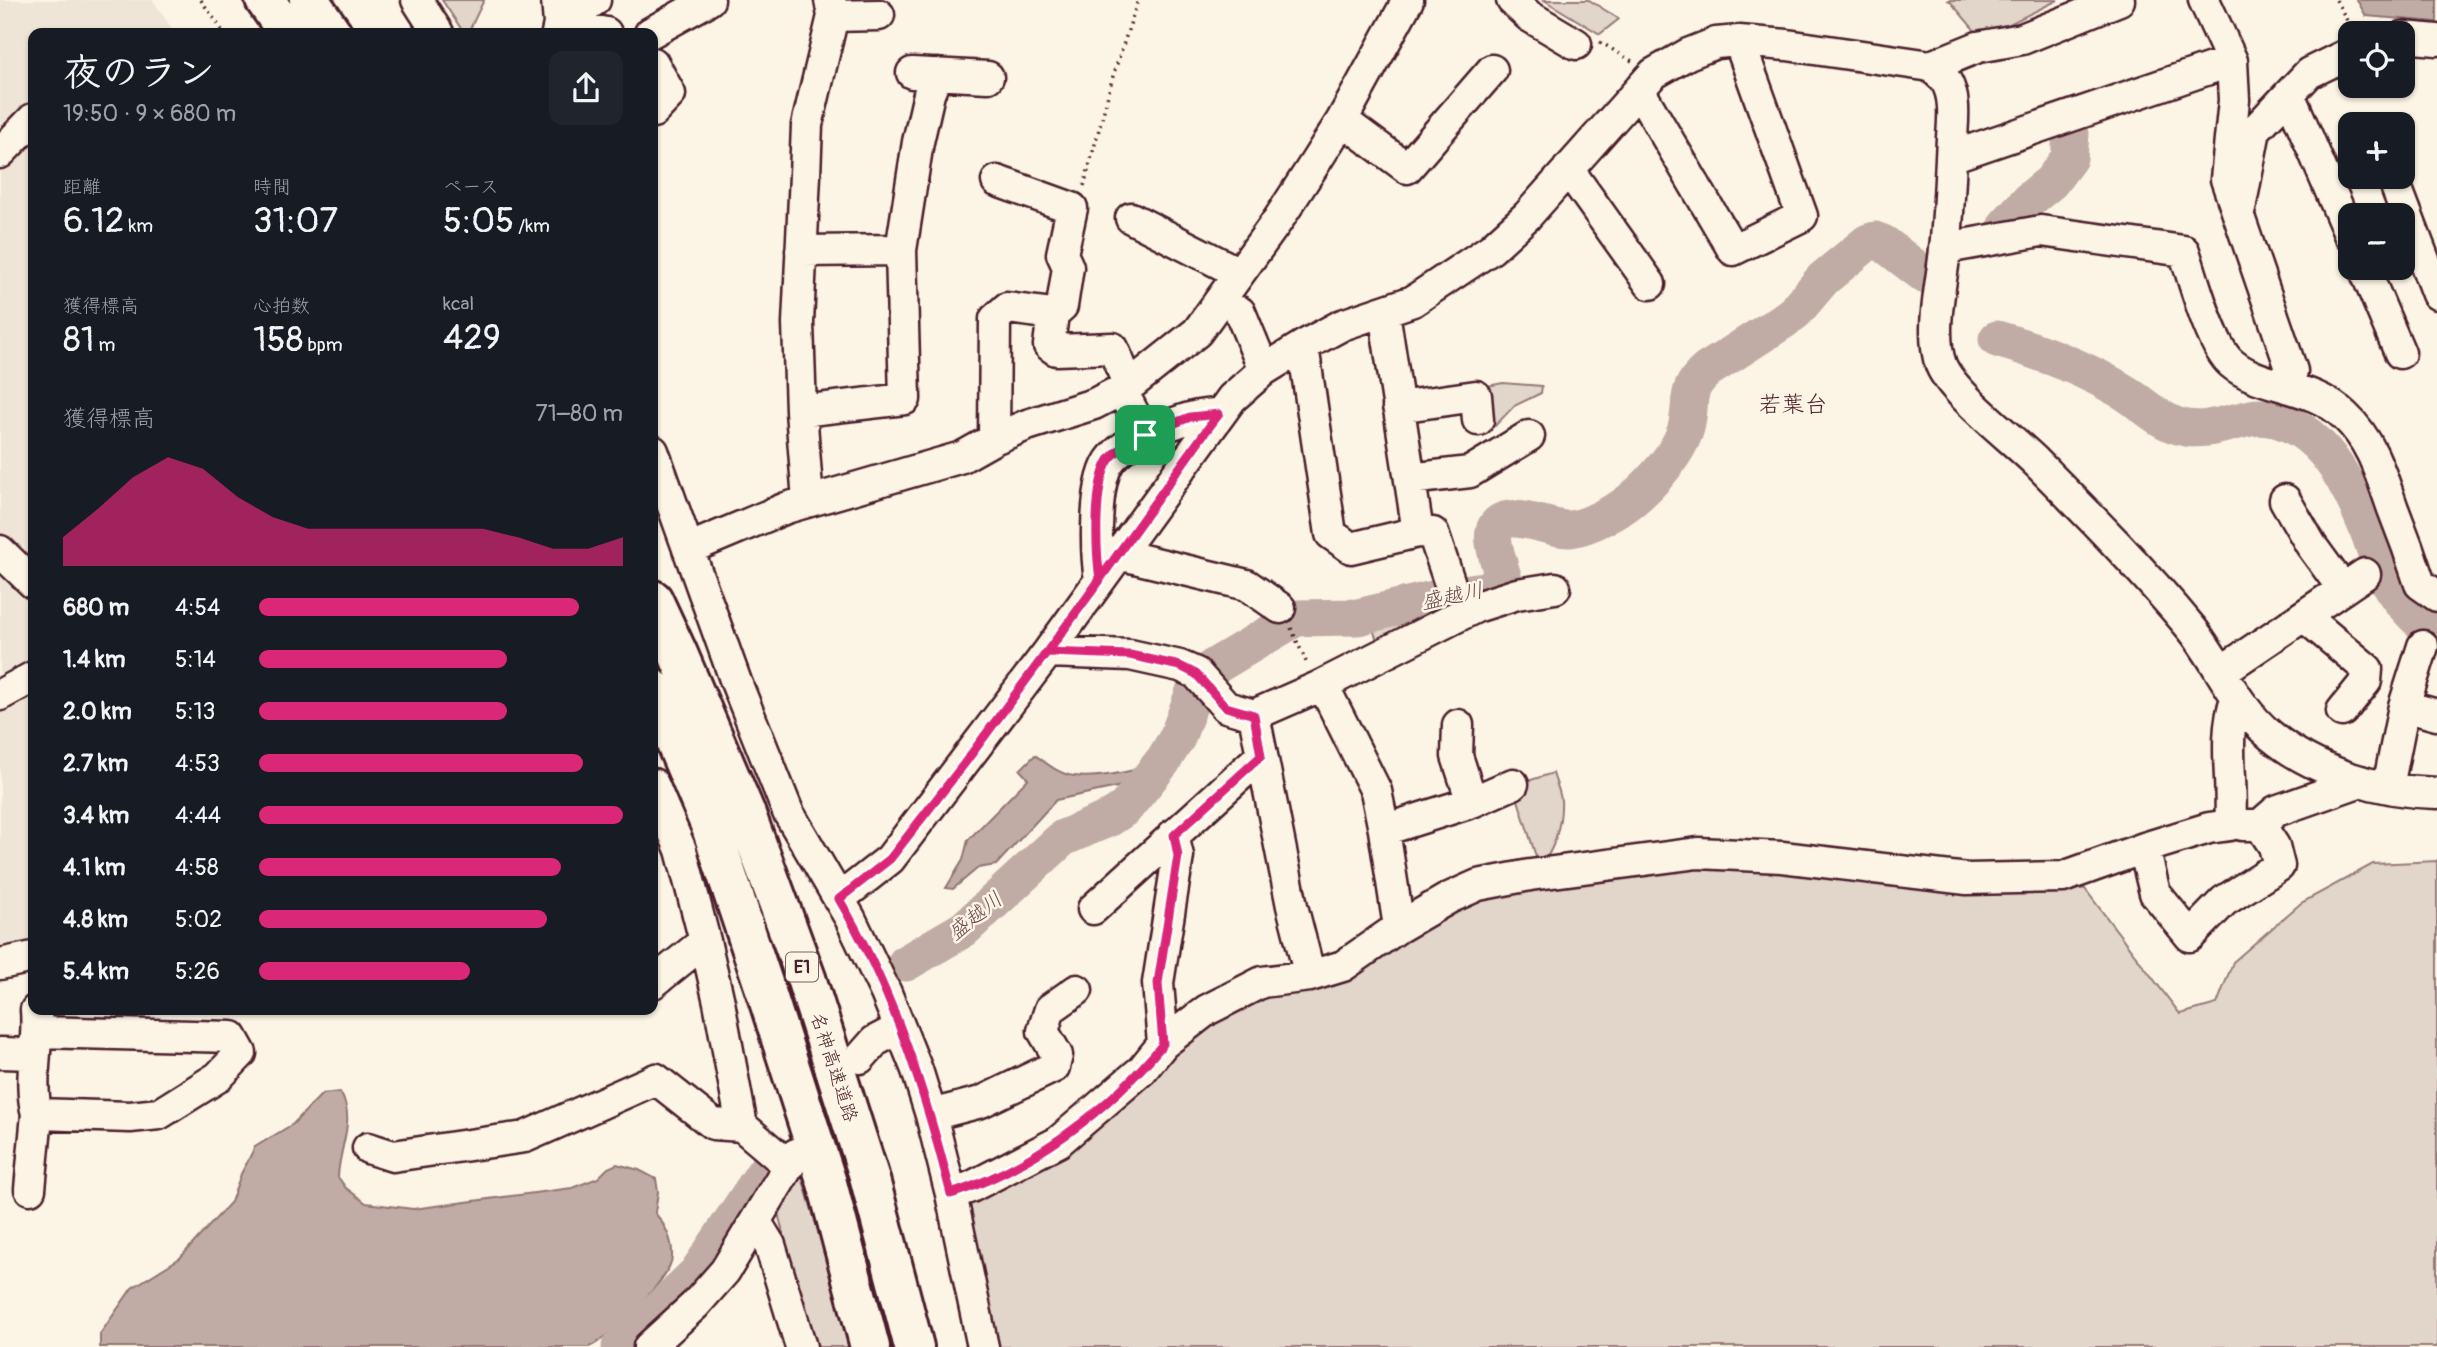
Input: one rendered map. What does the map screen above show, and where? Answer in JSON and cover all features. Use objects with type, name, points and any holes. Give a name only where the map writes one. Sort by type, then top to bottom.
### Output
[{"type":"highway","points":[[264,0],[284,28]]},
{"type":"highway","points":[[309,0],[329,28]]},
{"type":"highway","name":"名神高速道路","points":[[658,611],[745,812],[806,978],[869,1176],[914,1347]]},
{"type":"highway","name":"E1","points":[[658,701],[711,827],[762,982],[827,1183],[870,1347]]},
{"type":"street","points":[[417,0],[435,28]]},
{"type":"street","points":[[557,19],[595,0]]},
{"type":"street","points":[[658,29],[709,0]]},
{"type":"street","points":[[688,549],[808,501],[962,457],[1027,425],[1094,404],[1125,388],[1197,332],[1278,220],[1342,120],[1408,0]]},
{"type":"street","points":[[1512,0],[1529,16],[1588,43]]},
{"type":"street","points":[[839,899],[890,859],[1048,652],[1231,398],[1265,370],[1303,346],[1342,326],[1413,300],[1491,248],[1527,216],[1568,169],[1637,77],[1653,74],[1688,54],[1716,43],[1739,41],[1787,45],[1931,66],[1978,47],[2022,39],[2119,0]]},
{"type":"street","points":[[2204,0],[2232,61],[2234,100],[2226,179],[2292,371],[2288,386]]},
{"type":"street","points":[[808,501],[798,323],[807,125],[831,8],[879,15]]},
{"type":"street","points":[[557,19],[589,28]]},
{"type":"street","points":[[2415,38],[2437,40]]},
{"type":"street","points":[[1637,77],[1733,250],[1802,216],[1739,41]]},
{"type":"street","points":[[2239,216],[2255,130],[2309,73],[2338,59]]},
{"type":"street","points":[[1951,158],[2232,61]]},
{"type":"street","points":[[1931,66],[1946,81],[1953,107],[1946,248],[1938,318],[1941,365],[1951,382],[2035,461],[2129,558],[2193,630],[2222,671],[2236,699],[2269,735],[2307,760],[2374,784],[2437,793]]},
{"type":"street","points":[[1342,120],[1407,168],[1492,70]]},
{"type":"street","points":[[658,72],[670,94],[658,107]]},
{"type":"street","points":[[801,411],[905,399],[901,250],[918,142],[929,94],[925,73],[988,77]]},
{"type":"street","points":[[2289,93],[2338,208]]},
{"type":"street","points":[[0,153],[28,124]]},
{"type":"street","points":[[1568,169],[1650,284]]},
{"type":"street","points":[[997,181],[1072,208],[1062,254],[1069,267],[1062,306],[1053,314],[1049,345],[1056,350],[1113,348],[1125,388],[1145,435]]},
{"type":"street","points":[[2393,190],[2432,263],[2437,294]]},
{"type":"street","points":[[1131,218],[1239,273]]},
{"type":"street","points":[[1946,248],[2041,231],[2184,251],[2217,344],[2229,362],[2246,373],[2325,400],[2344,415],[2360,433],[2374,456],[2420,584],[2437,596]]},
{"type":"street","points":[[801,251],[901,250]]},
{"type":"street","points":[[2369,280],[2400,353]]},
{"type":"street","points":[[994,439],[995,319],[1007,309],[1053,314]]},
{"type":"street","points":[[1240,312],[1265,370]]},
{"type":"street","points":[[1384,312],[1418,532]]},
{"type":"street","points":[[1303,346],[1331,534],[1351,548],[1418,532],[1433,533],[1451,587]]},
{"type":"street","points":[[1398,407],[1476,396],[1478,420]]},
{"type":"street","points":[[1100,580],[1096,536],[1101,484],[1110,460],[1126,445],[1145,435],[1190,417],[1219,414]]},
{"type":"street","points":[[1410,479],[1470,472],[1529,436]]},
{"type":"street","points":[[658,465],[736,682],[788,812],[839,899],[901,1028],[931,1115],[951,1194],[983,1347]]},
{"type":"street","points":[[2222,671],[2354,582],[2311,545],[2285,500]]},
{"type":"street","points":[[0,551],[28,578]]},
{"type":"street","points":[[1118,554],[1247,585],[1286,620]]},
{"type":"street","points":[[1048,652],[1130,655],[1180,666],[1202,679],[1226,707],[1254,715],[1320,686],[1476,607],[1517,594],[1555,588]]},
{"type":"street","points":[[2304,616],[2367,669],[2365,681],[2342,711]]},
{"type":"street","points":[[2374,784],[2404,706],[2423,646]]},
{"type":"street","points":[[0,695],[28,680]]},
{"type":"street","points":[[1320,686],[1376,791],[1399,927]]},
{"type":"street","points":[[2230,825],[2230,716],[2236,699]]},
{"type":"street","points":[[2404,706],[2437,715]]},
{"type":"street","points":[[1254,715],[1292,906],[1310,976]]},
{"type":"street","points":[[1458,725],[1457,756],[1472,802]]},
{"type":"street","points":[[1093,909],[1261,756]]},
{"type":"street","points":[[1384,830],[1472,802],[1513,784]]},
{"type":"street","points":[[951,1194],[971,1187],[1058,1142],[1142,1070],[1163,1044],[1207,1010],[1262,982],[1310,976],[1343,966],[1399,927],[1448,898],[1478,885],[1530,875],[1698,853],[1782,857],[1967,879],[2063,877],[2208,828],[2260,825],[2276,811],[2374,784]]},
{"type":"street","points":[[658,796],[681,850],[705,941],[742,1126]]},
{"type":"street","points":[[2144,848],[2155,893],[2190,936],[2224,901],[2279,866],[2274,846],[2260,825]]},
{"type":"street","points":[[1163,1044],[1158,983],[1178,856],[1174,835]]},
{"type":"street","points":[[658,979],[705,941]]},
{"type":"street","points":[[0,964],[28,958]]},
{"type":"street","points":[[931,1115],[981,1102],[1054,1067],[1057,1055],[1043,1031],[1050,1009],[1077,990]]},
{"type":"street","points":[[860,1058],[875,1041],[901,1028]]},
{"type":"street","points":[[0,1053],[36,1032],[232,1037],[242,1053],[218,1077],[159,1114],[130,1117],[37,1114]]},
{"type":"street","points":[[30,1189],[37,1114],[34,1103],[36,1032]]},
{"type":"street","points":[[368,1148],[393,1156],[525,1138],[656,1079],[713,1124],[742,1126],[792,1160],[725,1271],[695,1305],[649,1347]]},
{"type":"street","points":[[756,1222],[770,1245],[801,1347]]},
{"type":"path","points":[[201,0],[221,28]]},
{"type":"path","points":[[1072,208],[1082,195],[1112,76],[1139,0]]},
{"type":"path","points":[[2336,0],[2347,21]]},
{"type":"path","points":[[1588,43],[1637,77]]},
{"type":"path","points":[[1286,620],[1320,686]]},
{"type":"shaded area","points":[[0,0],[153,0],[172,28],[28,28],[28,949],[0,955]]},
{"type":"shaded area","points":[[442,0],[484,0],[470,28],[461,28]]},
{"type":"shaded area","points":[[1544,0],[1589,0],[1619,19],[1600,34]]},
{"type":"shaded area","points":[[1947,0],[2058,0],[1981,38]]},
{"type":"shaded area","points":[[2357,0],[2437,0],[2437,22],[2366,16]]},
{"type":"shaded area","points":[[1503,383],[1542,386],[1541,393],[1514,406],[1495,426],[1490,425],[1487,386]]},
{"type":"shaded area","points":[[1474,598],[1380,647],[1373,630],[1422,608]]},
{"type":"shaded area","points":[[1035,755],[1058,771],[1074,776],[1113,774],[1151,765],[1141,782],[1056,800],[996,865],[978,868],[953,889],[946,888],[963,860],[968,840],[1028,779],[1020,770]]},
{"type":"shaded area","points":[[1553,773],[1560,797],[1560,817],[1553,845],[1539,866],[1517,797],[1518,784]]},
{"type":"shaded area","points":[[1665,861],[2085,889],[2180,1014],[2217,1004],[2233,962],[2301,903],[2373,864],[2437,861],[2437,1347],[997,1347],[969,1199],[1245,1002],[1489,891]]},
{"type":"shaded area","points":[[340,1092],[345,1102],[347,1123],[338,1177],[346,1188],[366,1203],[413,1209],[572,1188],[598,1178],[608,1168],[617,1164],[639,1170],[656,1179],[658,1192],[655,1213],[670,1239],[672,1251],[669,1266],[662,1279],[638,1307],[610,1333],[589,1347],[100,1347],[100,1334],[132,1288],[180,1258],[231,1202],[255,1147],[293,1124],[322,1094]]},
{"type":"shaded area","points":[[801,1174],[835,1287],[849,1347],[812,1347],[779,1217],[783,1196]]},
{"type":"waterway","name":"盛越川","points":[[2006,225],[2029,200],[2051,182],[2069,158],[2071,134]]},
{"type":"waterway","name":"盛越川","points":[[906,963],[964,929],[1063,838],[1110,818],[1125,808],[1163,761],[1177,738],[1195,689],[1212,668],[1296,618],[1358,617],[1500,586],[1504,580],[1493,539],[1495,528],[1501,522],[1519,519],[1570,529],[1595,521],[1629,502],[1659,473],[1676,450],[1686,428],[1690,397],[1699,377],[1795,312],[1823,279],[1868,242],[1875,240],[1883,243],[1926,276],[1930,274]]},
{"type":"waterway","points":[[1997,339],[2047,355],[2094,375],[2164,420],[2178,426],[2197,429],[2261,417],[2292,425],[2310,437],[2325,452],[2345,481],[2392,588],[2409,610],[2437,635]]},
{"type":"waterway","points":[[1140,773],[1156,771]]},
{"type":"waterway","name":"盛越川","points":[[620,1347],[697,1273],[765,1171]]},
{"type":"district","name":"若葉台","points":[[1793,404]]},
{"type":"route","points":[[1145,435],[1126,445],[1110,460],[1101,484],[1096,536],[1100,580],[890,859],[839,899],[886,993],[916,1070],[931,1115],[951,1194],[971,1187],[1058,1142],[1142,1070],[1163,1044],[1158,983],[1178,856],[1174,835],[1261,756],[1254,715],[1226,707],[1196,674],[1180,666],[1130,655],[1048,652],[1100,580],[1203,435],[1219,414],[1190,417],[1145,435]]}]
